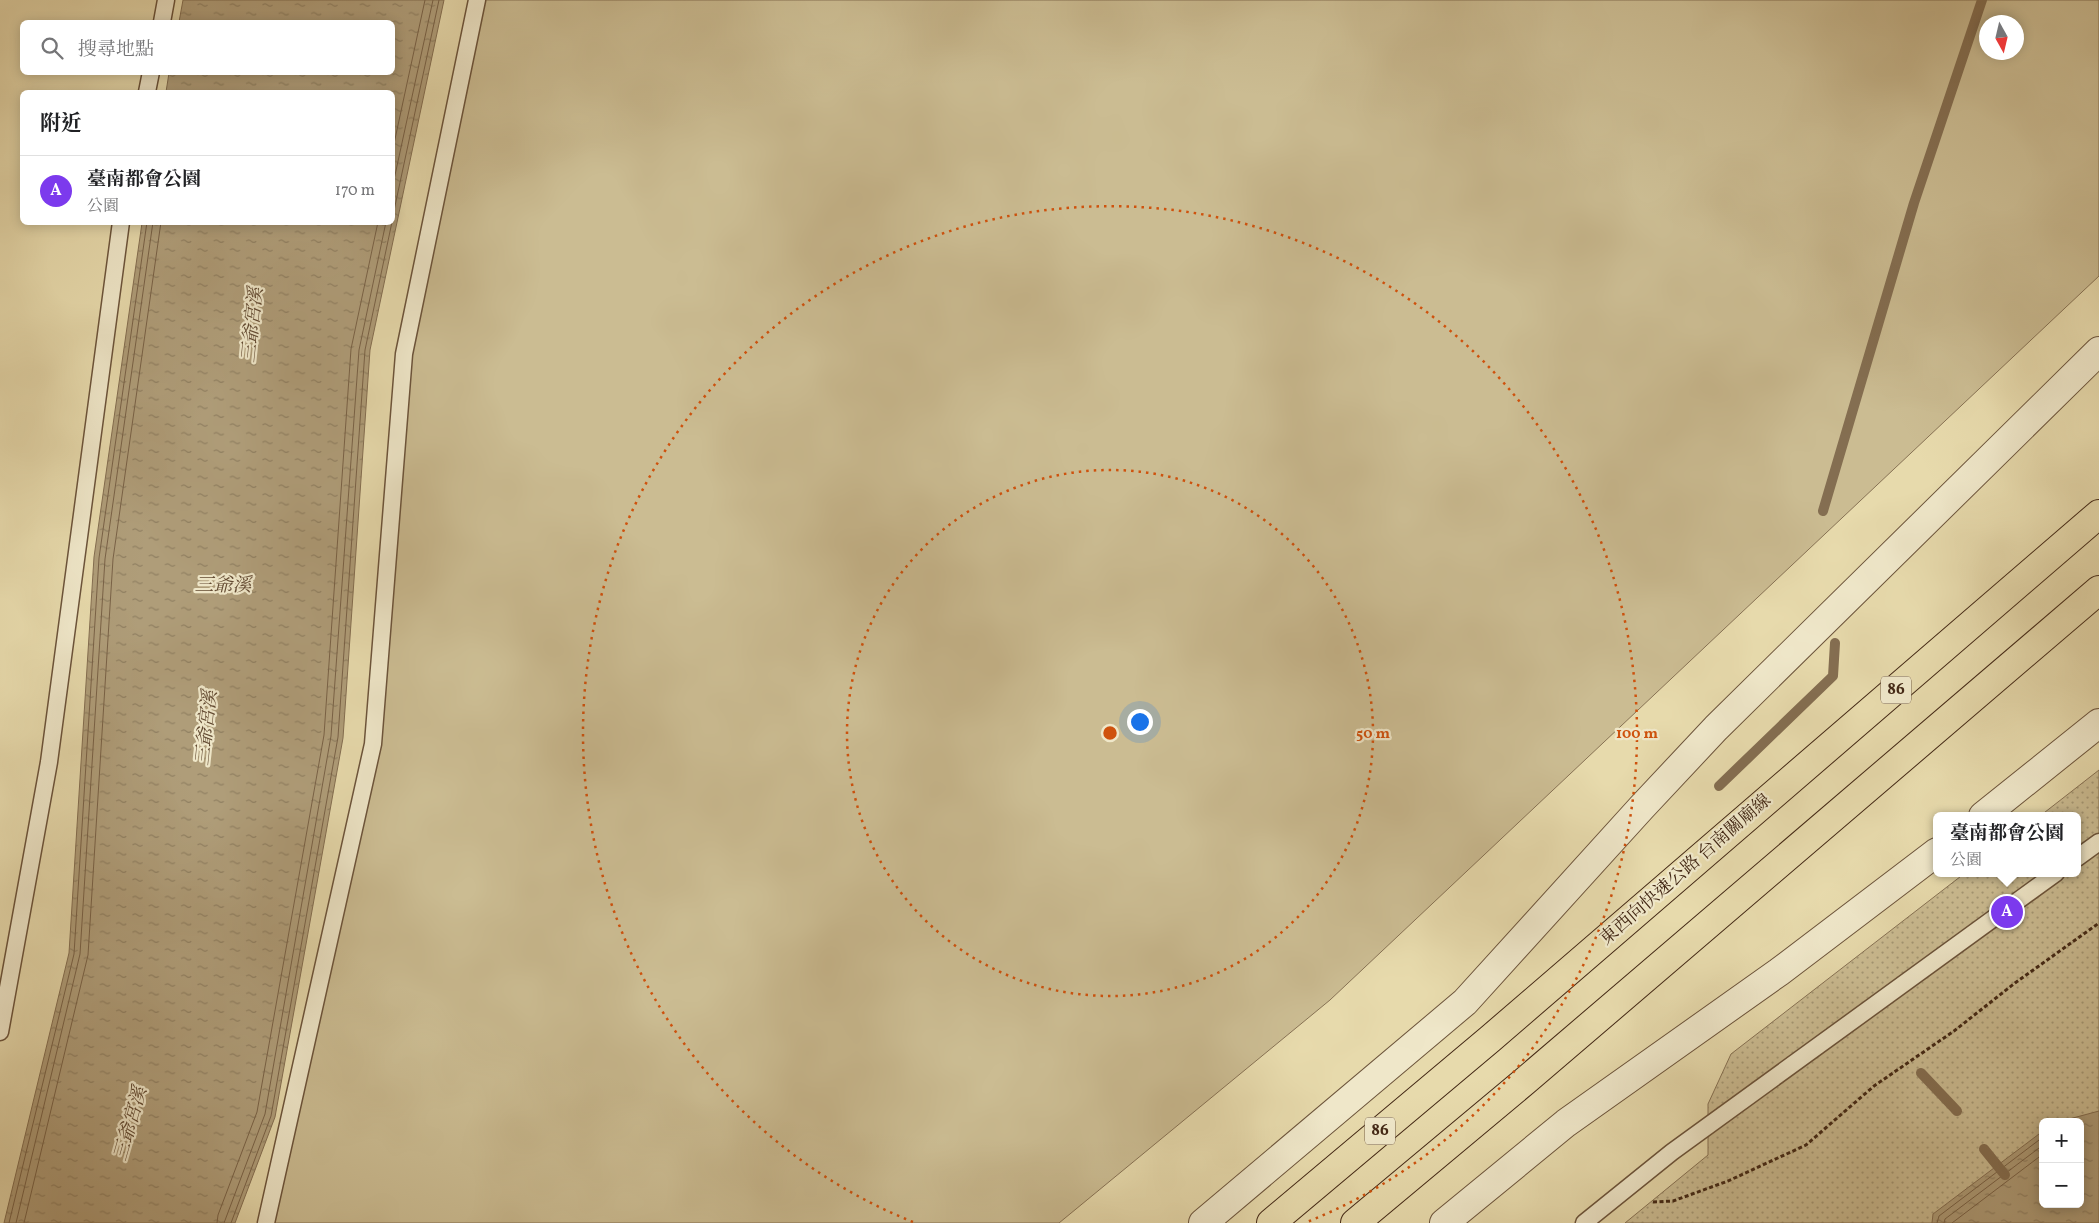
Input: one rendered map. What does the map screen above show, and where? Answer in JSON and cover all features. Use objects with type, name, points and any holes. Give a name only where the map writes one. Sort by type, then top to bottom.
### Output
[{"type":"highway","name":"東西向快速公路 台南關廟線","points":[[1270,1223],[1490,1039],[2099,514]]},
{"type":"highway","points":[[1355,1223],[1525,1081],[2099,591]]},
{"type":"street","points":[[1202,1223],[1465,1002],[1716,728],[2099,351]]},
{"type":"street","points":[[1987,812],[2099,723]]},
{"type":"street","points":[[1444,1223],[1566,1123],[1778,972],[1933,855]]},
{"type":"lane","points":[[162,20],[166,0]]},
{"type":"lane","points":[[266,1223],[372,744],[404,354],[477,0]]},
{"type":"lane","points":[[147,90],[150,75]]},
{"type":"lane","points":[[0,1032],[49,762],[121,225]]},
{"type":"lane","points":[[2081,855],[2099,842]]},
{"type":"lane","points":[[1584,1223],[1672,1152],[2050,877]]},
{"type":"path","points":[[1608,1204],[1673,1201],[1728,1181],[1806,1145],[1874,1086],[1954,1030],[2015,983],[2099,923]]},
{"type":"shaded area","points":[[477,0],[2099,0],[2099,276],[1330,1000],[1059,1223],[267,1223],[373,745],[404,354]]},
{"type":"shaded area","points":[[2099,770],[2099,1223],[1625,1223],[1708,1155],[1708,1104],[1731,1054],[1960,877],[2081,877],[2081,812],[2045,812]]},
{"type":"water","name":"三爺溪","points":[[183,0],[444,0],[370,350],[343,738],[275,1117],[235,1223],[4,1223],[69,953],[94,557],[142,225],[395,225],[395,90],[166,90],[169,75],[395,75],[395,20],[179,20]]},
{"type":"water","points":[[2099,1111],[2099,1223],[1932,1223],[1933,1214],[2039,1134],[2039,1208],[2084,1208],[2084,1118],[2073,1118]]},
{"type":"waterway","points":[[1823,511],[1914,203],[1982,0]]},
{"type":"waterway","points":[[1719,786],[1833,676],[1835,643]]},
{"type":"waterway","points":[[1921,1073],[1957,1111]]},
{"type":"waterway","points":[[1984,1149],[2005,1175]]},
{"type":"place","name":"臺南都會公園","points":[[2007,912]]},
{"type":"water label","name":"三爺宮溪","points":[[253,325]]},
{"type":"water label","name":"三爺宮溪","points":[[207,728]]},
{"type":"water label","name":"三爺宮溪","points":[[131,1124]]}]
